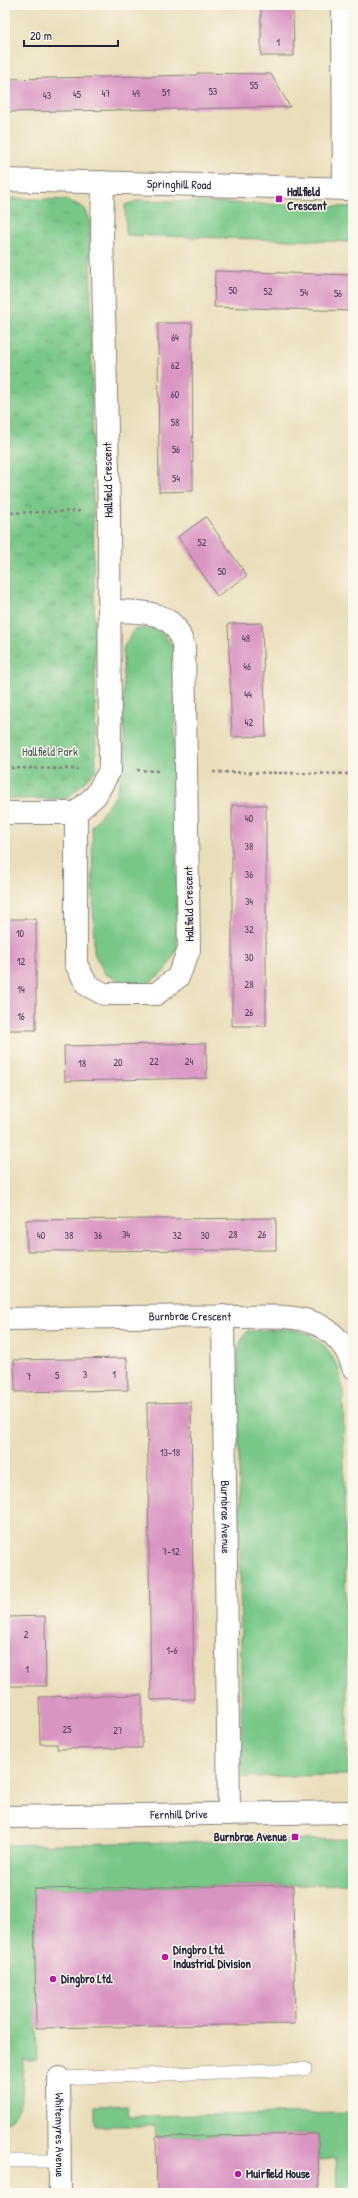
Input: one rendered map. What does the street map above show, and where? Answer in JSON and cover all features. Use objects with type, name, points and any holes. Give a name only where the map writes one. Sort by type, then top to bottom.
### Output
[{"type":"street","points":[[343,5],[349,189]]},
{"type":"street","name":"Springhill Road","points":[[5,180],[349,189]]},
{"type":"street","name":"Hallfield Crescent","points":[[103,182],[102,234],[109,510],[110,770],[96,795],[76,813],[76,964],[87,985],[104,994],[156,994],[178,977],[189,950],[184,647],[176,627],[160,615],[141,612],[110,611]]},
{"type":"street","points":[[5,813],[76,813]]},
{"type":"street","name":"Burnbrae Crescent","points":[[5,1318],[223,1316],[294,1318],[315,1323],[335,1336],[352,1358]]},
{"type":"street","name":"Burnbrae Avenue","points":[[223,1316],[229,1814]]},
{"type":"street","name":"Fernhill Drive","points":[[5,1817],[353,1812]]},
{"type":"street","name":"Whitemyres Avenue","points":[[59,2078],[60,2193]]},
{"type":"lane","points":[[59,2078],[304,2070]]},
{"type":"lane","points":[[5,2161],[60,2161]]},
{"type":"path","points":[[5,513],[109,510]]},
{"type":"green space","name":"Hallfield Park","points":[[5,198],[67,200],[83,207],[90,222],[96,770],[68,799],[5,799]]},
{"type":"green space","points":[[140,200],[353,207],[353,242],[126,235],[125,205]]},
{"type":"green space","points":[[159,628],[174,649],[177,949],[166,970],[147,984],[125,984],[105,974],[94,953],[92,826],[116,795],[124,765],[123,649],[134,629]]},
{"type":"green space","points":[[290,1329],[308,1333],[325,1346],[339,1368],[343,1391],[348,1775],[242,1777],[238,1354],[240,1343],[247,1331]]},
{"type":"green space","points":[[353,1839],[353,1884],[34,1889],[37,2060],[23,2060],[23,2086],[20,2103],[12,2117],[5,2123],[5,1845]]},
{"type":"green space","points":[[128,2105],[129,2116],[353,2113],[353,2193],[337,2193],[336,2159],[319,2160],[318,2134],[156,2137],[155,2126],[95,2126],[95,2106]]},
{"type":"building","points":[[261,5],[293,5],[294,56],[261,56]]},
{"type":"building","points":[[197,73],[271,74],[290,107],[5,112],[5,79],[197,75]]},
{"type":"building","points":[[215,271],[353,275],[353,311],[214,307]]},
{"type":"building","points":[[158,323],[192,323],[193,491],[159,492]]},
{"type":"building","points":[[206,517],[247,576],[217,596],[178,537]]},
{"type":"building","points":[[262,623],[266,736],[232,737],[228,624]]},
{"type":"building","points":[[232,805],[266,805],[266,1026],[232,1026]]},
{"type":"building","points":[[5,919],[36,919],[36,1030],[5,1030]]},
{"type":"building","points":[[206,1043],[207,1078],[65,1081],[64,1046]]},
{"type":"building","points":[[276,1218],[276,1250],[27,1251],[26,1220]]},
{"type":"building","points":[[127,1358],[128,1390],[15,1392],[14,1360]]},
{"type":"building","points":[[191,1402],[194,1699],[151,1700],[147,1403]]},
{"type":"building","points":[[45,1616],[46,1686],[8,1686],[7,1617]]},
{"type":"building","points":[[142,1695],[142,1748],[57,1749],[57,1744],[40,1744],[39,1697]]},
{"type":"building","name":"Dingbro Ltd. Industrial Division","points":[[293,1885],[295,2024],[36,2028],[34,1889]]},
{"type":"building","name":"Muirfield House","points":[[318,2134],[319,2193],[157,2193],[156,2137]]},
{"type":"place","name":"Hallfield Crescent","points":[[279,199]]},
{"type":"place","name":"Burnbrae Avenue","points":[[295,1837]]},
{"type":"place","name":"Dingbro Ltd. Industrial Division","points":[[165,1957]]},
{"type":"place","name":"Dingbro Ltd.","points":[[53,1979]]},
{"type":"place","name":"Muirfield House","points":[[238,2174]]}]
